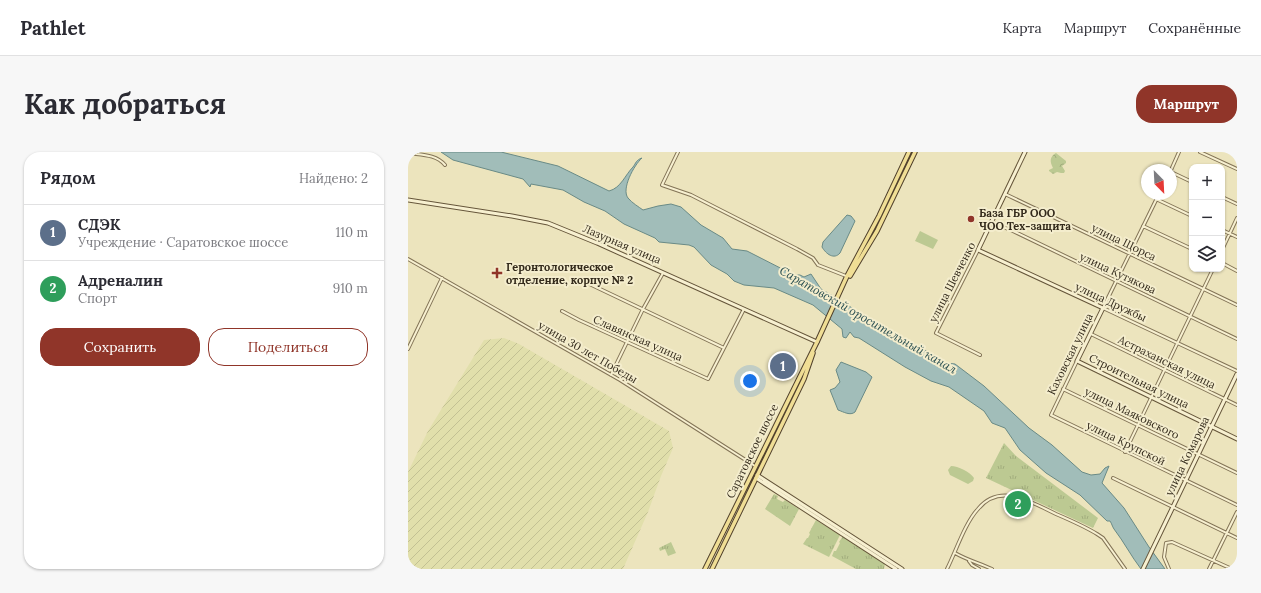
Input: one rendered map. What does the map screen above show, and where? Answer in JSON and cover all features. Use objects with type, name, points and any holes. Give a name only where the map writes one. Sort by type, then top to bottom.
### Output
[{"type":"main road","name":"Саратовское шоссе","points":[[705,569],[809,360],[847,276],[910,152]]},
{"type":"main road","name":"Саратовское шоссе","points":[[841,291],[869,246],[915,152]]},
{"type":"main road","points":[[865,241],[865,245],[869,246]]},
{"type":"main road","name":"Саратовское шоссе","points":[[712,569],[804,379],[809,360]]},
{"type":"main road","points":[[752,474],[756,476]]},
{"type":"main road","points":[[713,552],[719,554]]},
{"type":"street","points":[[678,152],[662,184],[691,195],[797,249],[813,258],[818,264],[847,276]]},
{"type":"street","name":"улица Шевченко","points":[[980,355],[936,333],[1025,152]]},
{"type":"street","points":[[1174,164],[1179,152]]},
{"type":"street","points":[[1200,152],[1237,169]]},
{"type":"street","points":[[408,153],[436,158],[441,160],[445,165]]},
{"type":"street","points":[[1177,174],[1189,180]]},
{"type":"street","name":"улица Щорса","points":[[1005,194],[1237,305]]},
{"type":"street","points":[[1225,198],[1237,204]]},
{"type":"street","name":"Лазурная улица","points":[[408,200],[539,220],[597,243],[817,342]]},
{"type":"street","name":"Каховская улица","points":[[1051,415],[1156,200]]},
{"type":"street","points":[[1158,200],[1189,215]]},
{"type":"street","points":[[1225,244],[1237,218]]},
{"type":"street","name":"улица Кутякова","points":[[991,222],[1237,339]]},
{"type":"street","points":[[1143,226],[1189,248]]},
{"type":"street","points":[[1225,232],[1237,237]]},
{"type":"street","name":"улица Дружбы","points":[[978,250],[1103,308],[1237,373]]},
{"type":"street","name":"улица 30 лет Победы","points":[[408,259],[612,376],[755,466]]},
{"type":"street","points":[[1225,265],[1237,271]]},
{"type":"street","points":[[612,376],[643,309],[663,272]]},
{"type":"street","points":[[1125,452],[1176,343],[1211,272]]},
{"type":"street","points":[[408,349],[442,278]]},
{"type":"street","points":[[579,279],[724,348],[744,309]]},
{"type":"street","name":"Славянская улица","points":[[562,311],[708,379],[724,348]]},
{"type":"street","name":"Астраханская улица","points":[[1090,334],[1237,404]]},
{"type":"street","name":"Строительная улица","points":[[1077,361],[1151,398],[1237,438]]},
{"type":"street","name":"улица Комарова","points":[[1143,569],[1237,373]]},
{"type":"street","name":"улица Маяковского","points":[[1063,389],[1237,473]]},
{"type":"street","name":"улица Крупской","points":[[1051,415],[1237,505]]},
{"type":"street","points":[[756,476],[896,569]]},
{"type":"street","points":[[756,476],[902,569]]},
{"type":"street","points":[[1113,478],[1237,538]]},
{"type":"street","points":[[947,569],[970,520],[977,509],[986,501],[1004,496],[1023,498],[1100,536],[1125,569]]},
{"type":"street","points":[[1209,569],[1237,512]]},
{"type":"street","points":[[1168,569],[1164,557],[1166,543],[1172,542],[1232,569]]},
{"type":"street","points":[[955,553],[969,561],[972,566],[979,569]]},
{"type":"street","points":[[969,561],[974,560],[992,569]]},
{"type":"shaded area","points":[[504,338],[519,344],[669,431],[673,448],[648,512],[623,569],[408,569],[408,472],[428,431],[484,340]]},
{"type":"green space","points":[[1056,153],[1066,161],[1066,163],[1062,166],[1065,171],[1064,173],[1057,172],[1053,174],[1049,171],[1053,168],[1051,158]]},
{"type":"green space","points":[[920,231],[938,240],[933,249],[915,241]]},
{"type":"green space","points":[[1004,443],[1016,456],[1098,518],[1093,528],[986,478]]},
{"type":"green space","points":[[951,466],[967,472],[974,478],[973,481],[968,484],[950,475],[948,470]]},
{"type":"green space","points":[[774,494],[778,496],[777,499],[783,502],[785,500],[799,509],[790,526],[765,509]]},
{"type":"green space","points":[[816,520],[840,535],[829,557],[803,544],[808,538]]},
{"type":"green space","points":[[843,536],[885,563],[884,569],[856,569],[832,556]]},
{"type":"green space","points":[[671,542],[676,553],[668,556],[665,549],[660,551],[659,548]]},
{"type":"water","name":"Саратовский оросительный канал","points":[[441,152],[501,152],[558,166],[609,191],[620,184],[636,162],[642,158],[635,166],[629,177],[626,194],[633,203],[643,210],[671,204],[681,207],[701,225],[723,238],[732,249],[747,251],[794,275],[804,277],[811,274],[821,289],[885,330],[932,354],[946,363],[955,364],[984,386],[1029,428],[1052,445],[1082,472],[1091,475],[1100,474],[1109,466],[1102,483],[1124,508],[1165,569],[1141,569],[1110,521],[1107,521],[1080,495],[1046,473],[1020,450],[1005,428],[992,423],[984,411],[949,387],[931,381],[905,367],[859,338],[854,337],[850,332],[846,338],[843,337],[842,329],[813,305],[774,288],[744,285],[734,281],[727,274],[711,265],[694,247],[689,245],[659,242],[655,238],[624,224],[605,211],[584,202],[563,190],[531,184],[530,187],[523,179],[453,160]]},
{"type":"water","points":[[847,215],[851,216],[855,221],[840,253],[835,256],[830,255],[822,247],[823,242]]},
{"type":"water","points":[[841,362],[866,372],[872,377],[855,412],[851,414],[838,410],[830,390],[835,388],[840,382],[836,370]]},
{"type":"place","name":"База ГБР ООО ЧОО Тех-защита","points":[[971,219]]},
{"type":"place","name":"Геронтологическое отделение, корпус № 2","points":[[497,273]]},
{"type":"place","name":"СДЭК","points":[[783,366]]},
{"type":"place","name":"Адреналин","points":[[1018,504]]}]
